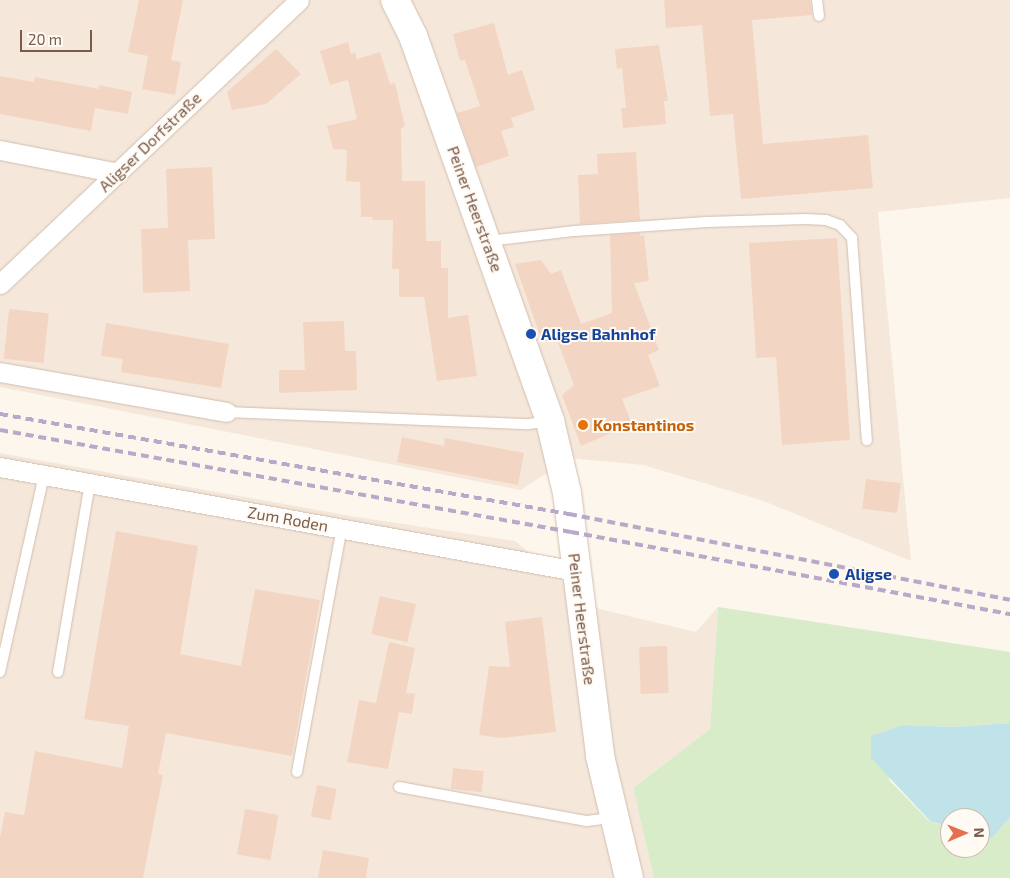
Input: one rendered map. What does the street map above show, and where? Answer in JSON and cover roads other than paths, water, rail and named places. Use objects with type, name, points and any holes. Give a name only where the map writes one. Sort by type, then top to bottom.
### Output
[{"type":"street","name":"Aligser Dorfstraße","points":[[0,284],[300,0]]},
{"type":"street","name":"Peiner Heerstraße","points":[[395,0],[413,36],[550,421],[566,492],[594,717],[614,818],[629,878]]},
{"type":"street","points":[[0,150],[118,173]]},
{"type":"street","points":[[0,372],[226,412]]},
{"type":"street","name":"Zum Roden","points":[[0,467],[576,571]]},
{"type":"lane","points":[[817,0],[819,16]]},
{"type":"lane","points":[[487,242],[575,231],[688,223],[805,219],[826,220],[840,225],[852,238],[867,440]]},
{"type":"lane","points":[[226,412],[529,424],[550,421]]},
{"type":"lane","points":[[0,672],[44,475]]},
{"type":"lane","points":[[58,672],[90,484]]},
{"type":"lane","points":[[297,772],[342,528]]},
{"type":"lane","points":[[399,787],[587,821],[614,818]]},
{"type":"water","points":[[1010,723],[1010,817],[990,839],[990,808],[940,808],[940,824],[930,821],[871,758],[871,736],[904,725],[954,727]]},
{"type":"railway","points":[[0,414],[569,514],[1010,600]]},
{"type":"railway","points":[[0,430],[571,532],[1010,614]]},
{"type":"place","name":"Aligse Bahnhof","points":[[531,334]]},
{"type":"place","name":"Konstantinos","points":[[583,425]]},
{"type":"place","name":"Aligse","points":[[834,574]]}]
